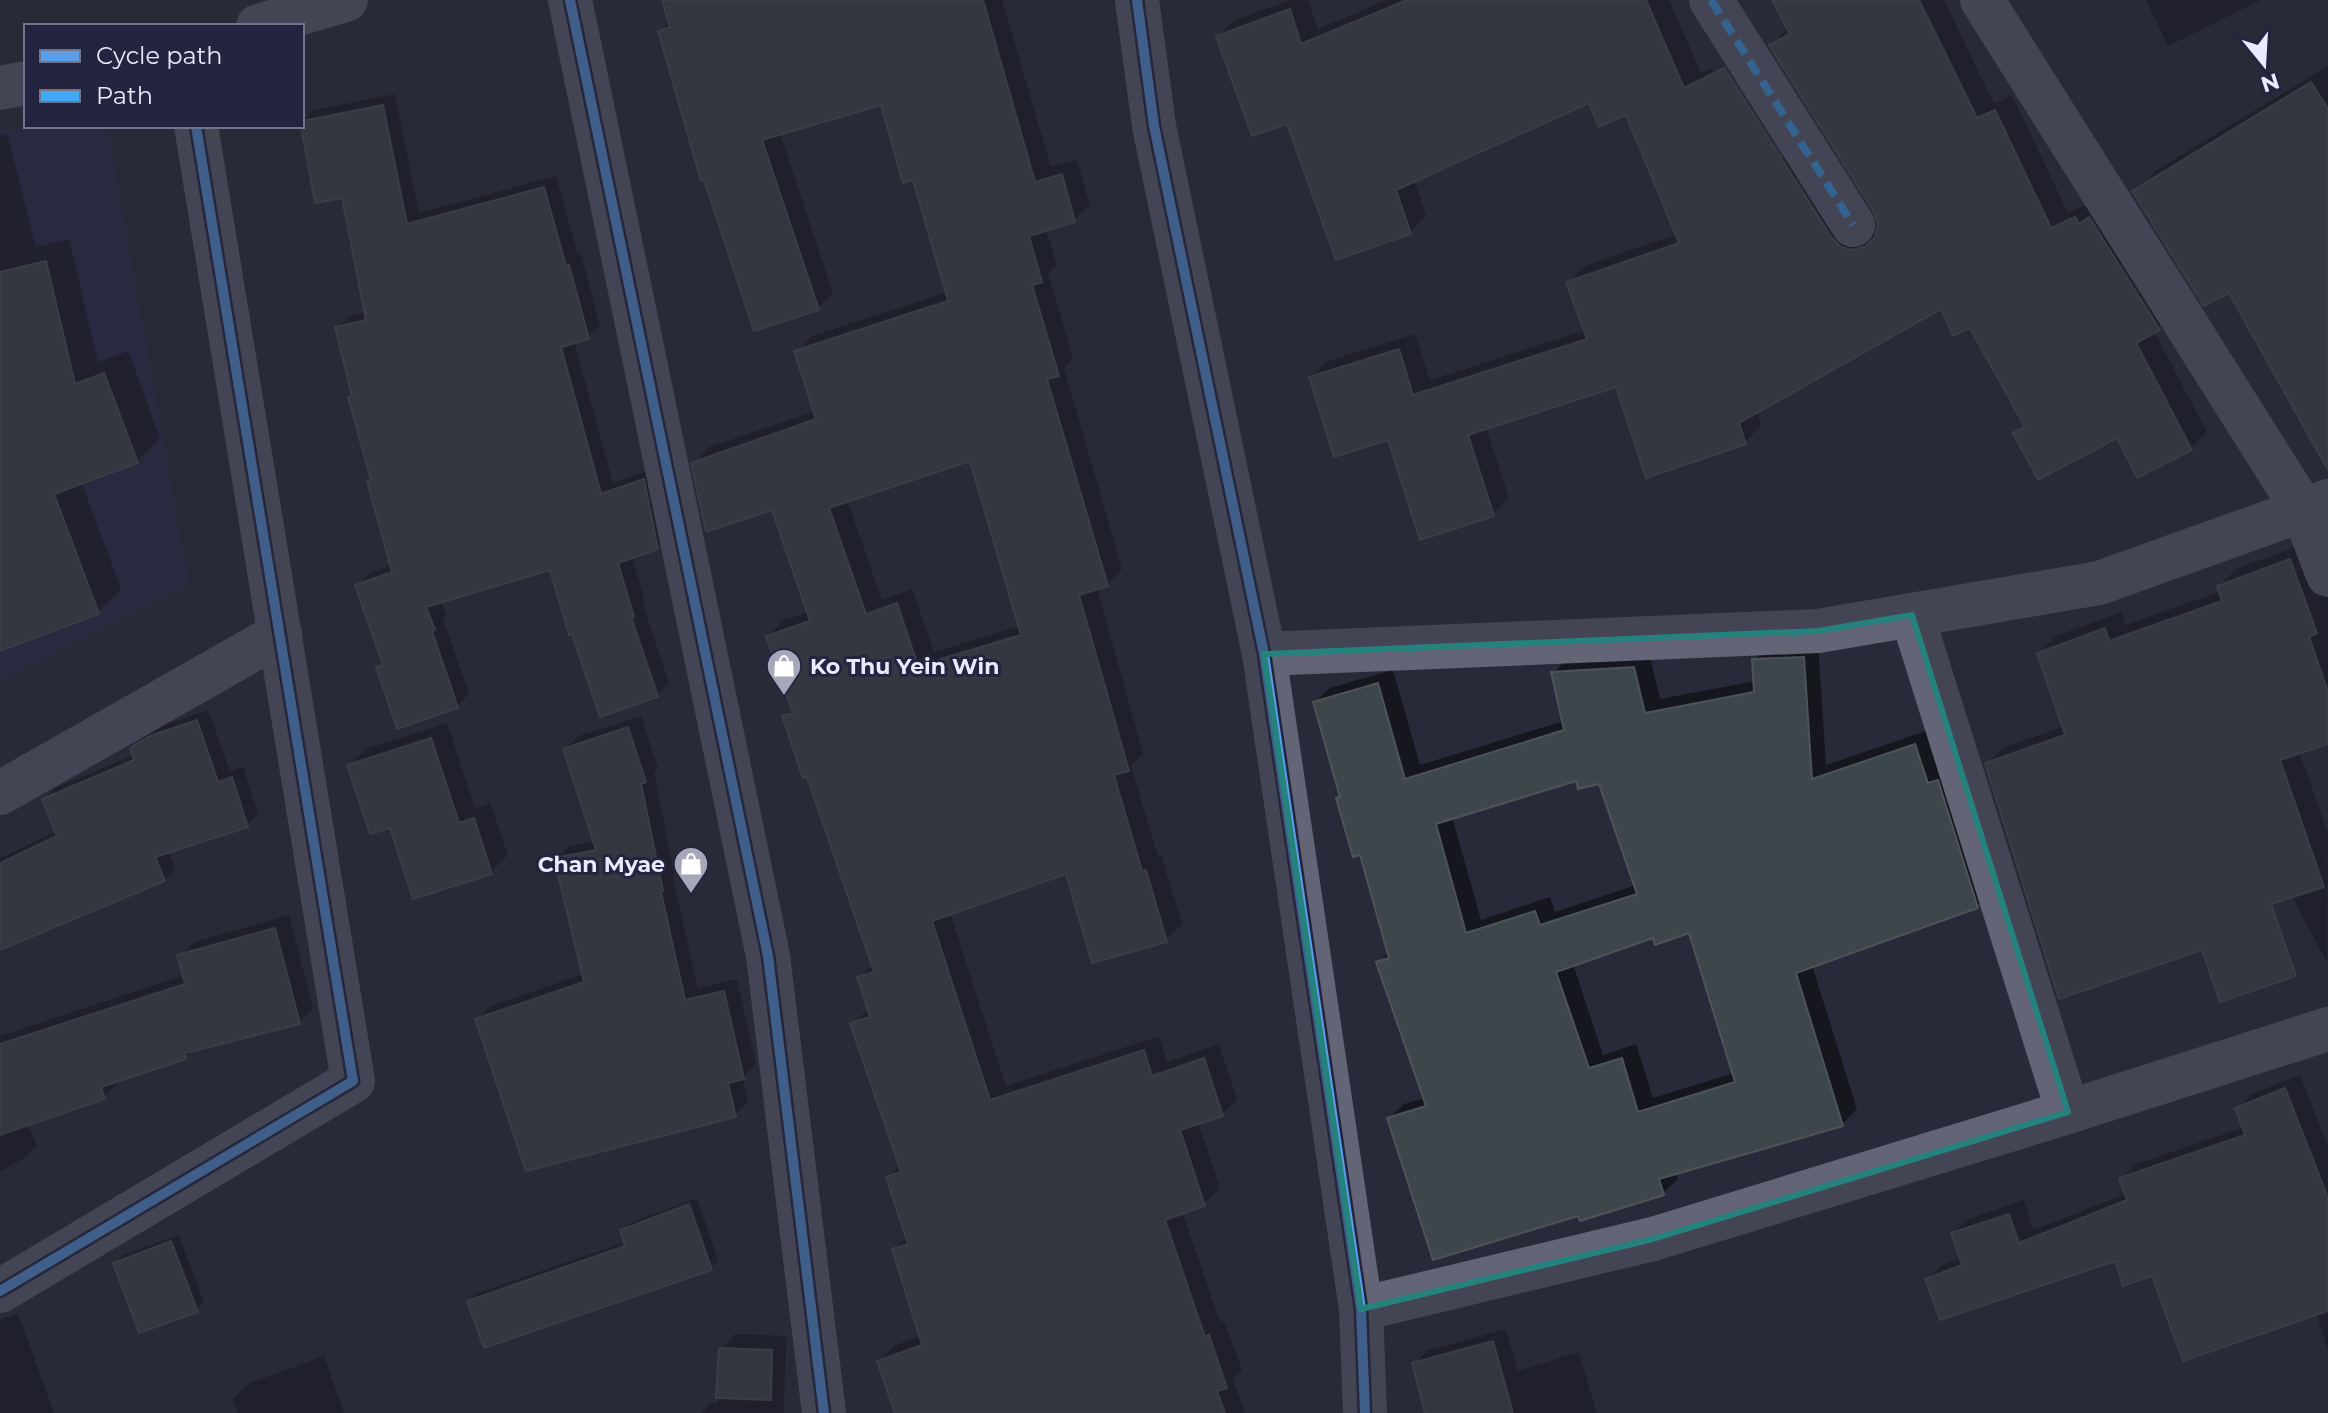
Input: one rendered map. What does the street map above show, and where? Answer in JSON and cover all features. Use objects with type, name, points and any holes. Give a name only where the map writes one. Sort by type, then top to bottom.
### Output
[{"type":"street","points":[[265,24],[346,0]]},
{"type":"street","points":[[570,0],[768,956],[824,1413]]},
{"type":"street","points":[[1137,0],[1154,126],[1264,654],[1361,1309],[1365,1413]]},
{"type":"street","points":[[1711,0],[1853,225]]},
{"type":"street","points":[[1982,0],[2316,505],[2328,575]]},
{"type":"street","points":[[0,88],[24,83]]},
{"type":"street","points":[[0,1291],[353,1081],[196,128]]},
{"type":"street","points":[[1264,654],[1818,631],[2099,583],[2316,505]]},
{"type":"street","points":[[1912,615],[2068,1112]]},
{"type":"street","points":[[0,793],[280,634]]},
{"type":"street","points":[[1361,1309],[1653,1239],[2328,1029]]},
{"type":"highlighted area","points":[[1912,615],[2068,1112],[1653,1239],[1361,1309],[1264,654],[1818,631]]},
{"type":"shaded area","points":[[24,128],[107,128],[189,585],[0,681],[0,133]]},
{"type":"building","points":[[662,0],[983,0],[1035,182],[1062,174],[1075,222],[1029,236],[1042,282],[1032,285],[1059,376],[1047,379],[1108,586],[1079,595],[1129,771],[1114,775],[1167,942],[1092,963],[1066,874],[932,921],[990,1100],[1144,1050],[1152,1076],[1204,1058],[1223,1116],[1180,1130],[1205,1206],[1165,1220],[1205,1337],[1209,1335],[1227,1388],[1217,1391],[1225,1413],[895,1413],[877,1361],[922,1345],[892,1249],[908,1244],[886,1177],[901,1172],[850,1023],[870,1017],[857,977],[874,972],[807,777],[803,778],[782,716],[793,713],[766,636],[810,621],[772,510],[706,532],[691,463],[816,419],[794,351],[948,301],[913,180],[903,183],[881,105],[762,140],[819,310],[754,331],[704,180],[701,181],[658,31],[670,27]],"holes":[[[970,461],[1021,635],[918,666],[897,603],[866,614],[829,508]]]},
{"type":"building","points":[[1407,0],[1646,0],[1684,88],[1724,68],[1832,238],[1841,247],[1853,250],[1866,246],[1875,237],[1878,225],[1874,212],[1769,45],[1790,34],[1772,0],[1919,0],[1977,118],[1995,110],[2051,228],[2075,217],[2079,224],[2089,217],[2160,330],[2136,343],[2192,450],[2137,478],[2117,438],[2038,480],[2013,433],[2025,427],[1970,328],[1953,336],[1941,309],[1739,423],[1746,444],[1646,478],[1616,387],[1468,435],[1494,516],[1420,540],[1388,440],[1334,457],[1309,377],[1399,349],[1413,395],[1587,339],[1566,282],[1679,243],[1626,115],[1599,127],[1589,103],[1396,190],[1411,234],[1336,260],[1287,124],[1252,136],[1216,36],[1290,9],[1301,44]]},
{"type":"building","points":[[2311,82],[2328,109],[2328,470],[2229,293],[2204,306],[2132,191]]},
{"type":"building","points":[[383,105],[407,224],[544,187],[589,339],[561,347],[601,494],[644,479],[658,549],[618,563],[634,617],[631,618],[658,697],[600,717],[572,635],[569,635],[550,570],[426,607],[458,708],[397,729],[376,667],[383,665],[355,585],[392,572],[367,481],[371,480],[348,397],[352,396],[335,327],[366,320],[342,198],[315,203],[301,128],[304,128],[304,121]]},
{"type":"building","points":[[46,261],[75,384],[104,373],[138,463],[54,494],[99,614],[0,651],[0,272]]},
{"type":"building","points":[[2290,559],[2317,633],[2309,637],[2328,692],[2328,744],[2280,760],[2324,887],[2271,904],[2296,976],[2220,1002],[2202,950],[2059,999],[1985,763],[2065,735],[2037,653],[2105,628],[2109,641],[2222,601],[2217,586]]},
{"type":"building","points":[[1804,657],[1812,779],[1915,744],[1928,783],[1938,780],[1978,908],[1796,973],[1843,1126],[1659,1179],[1664,1195],[1580,1221],[1578,1216],[1433,1260],[1387,1118],[1426,1106],[1376,962],[1389,958],[1360,855],[1353,857],[1336,798],[1340,797],[1313,702],[1378,683],[1405,779],[1564,730],[1551,672],[1634,667],[1645,713],[1754,692],[1752,659]],"holes":[[[1576,781],[1578,789],[1599,784],[1637,894],[1540,925],[1535,911],[1466,933],[1436,824]],[[1689,933],[1735,1082],[1638,1112],[1622,1058],[1589,1068],[1556,972],[1653,938],[1655,945]]]},
{"type":"building","points":[[197,720],[218,782],[232,777],[248,827],[155,857],[165,881],[0,950],[0,863],[57,836],[42,799],[134,760],[130,748],[150,736]]},
{"type":"building","points":[[628,727],[646,782],[641,784],[685,1000],[724,991],[744,1079],[728,1083],[736,1117],[526,1171],[475,1019],[584,982],[554,858],[596,850],[563,749]]},
{"type":"building","points":[[431,738],[459,823],[474,818],[492,874],[413,899],[390,828],[370,834],[347,765]]},
{"type":"building","points":[[275,928],[300,1024],[185,1053],[186,1059],[101,1087],[105,1099],[0,1135],[0,1044],[185,984],[177,955]]},
{"type":"building","points":[[2285,1088],[2328,1198],[2328,1311],[2183,1361],[2152,1276],[2123,1286],[2115,1261],[1940,1320],[1925,1279],[1962,1265],[1951,1233],[2009,1214],[2019,1243],[2127,1200],[2119,1178],[2245,1135],[2235,1108]]},
{"type":"building","points":[[689,1204],[712,1270],[484,1348],[467,1301],[625,1246],[620,1230]]},
{"type":"building","points":[[171,1241],[198,1312],[139,1333],[113,1263]]},
{"type":"building","points":[[1493,1341],[1513,1413],[1425,1413],[1412,1363]]},
{"type":"building","points":[[719,1348],[772,1350],[771,1400],[716,1398]]},
{"type":"marked path","points":[[1711,0],[1853,225]]},
{"type":"cycle path","points":[[570,0],[768,956],[824,1413]]},
{"type":"cycle path","points":[[1137,0],[1154,126],[1264,654],[1361,1309],[1365,1413]]},
{"type":"cycle path","points":[[0,1291],[353,1081],[196,128]]},
{"type":"place","name":"Ko Thu Yein Win","points":[[784,697]]},
{"type":"place","name":"Chan Myae","points":[[691,895]]}]
